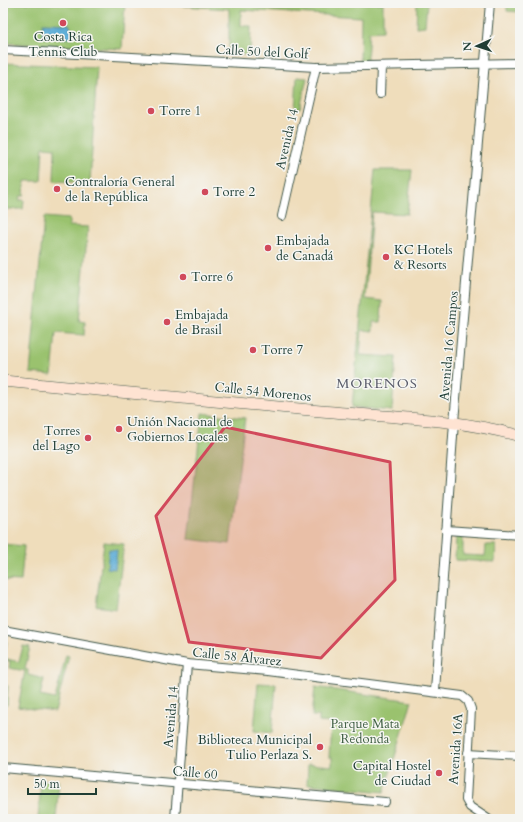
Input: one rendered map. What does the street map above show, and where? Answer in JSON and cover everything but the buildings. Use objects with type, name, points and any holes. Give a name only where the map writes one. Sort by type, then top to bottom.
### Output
[{"type":"main road","name":"Calle 54 Morenos","points":[[3,381],[454,422],[520,436]]},
{"type":"street","name":"Avenida 16 Campos","points":[[435,691],[454,422],[486,64],[490,3]]},
{"type":"street","name":"Calle 50 del Golf","points":[[3,50],[316,67],[381,67],[520,63]]},
{"type":"street","name":"Avenida 14","points":[[282,216],[316,67]]},
{"type":"street","points":[[380,94],[381,67]]},
{"type":"street","points":[[446,530],[520,536]]},
{"type":"street","name":"Calle 58 Álvarez","points":[[3,630],[187,664],[268,671],[435,691],[462,696],[468,701]]},
{"type":"street","name":"Avenida 14","points":[[175,819],[187,664]]},
{"type":"street","name":"Avenida 16A","points":[[468,701],[471,717],[466,800],[470,807],[488,819]]},
{"type":"street","points":[[468,753],[520,756]]},
{"type":"street","name":"Calle 60","points":[[3,768],[385,802]]},
{"type":"highlighted area","points":[[225,427],[390,462],[395,580],[321,658],[189,642],[156,516]]},
{"type":"green space","name":"Costa Rica Tennis Club","points":[[3,3],[125,3],[122,49],[3,43]]},
{"type":"green space","points":[[137,3],[383,3],[383,31],[369,32],[367,60],[360,60],[361,17],[241,10],[241,26],[251,26],[250,55],[229,54],[229,9]]},
{"type":"green space","points":[[417,3],[427,3],[425,26],[416,27]]},
{"type":"green space","points":[[507,3],[520,3],[520,12],[507,11]]},
{"type":"green space","points":[[3,63],[97,67],[90,183],[54,181],[55,148],[43,147],[41,181],[25,181],[24,196],[20,196],[19,200],[24,200],[23,209],[3,209]]},
{"type":"green space","points":[[297,77],[307,78],[300,109],[295,109]]},
{"type":"green space","points":[[375,170],[412,170],[407,214],[372,212],[365,299],[382,301],[381,322],[373,322],[373,331],[362,330],[360,355],[396,357],[392,411],[352,407]]},
{"type":"green space","points":[[44,217],[69,219],[69,226],[88,227],[79,321],[85,322],[84,335],[56,333],[52,375],[30,373]]},
{"type":"green space","points":[[202,413],[245,418],[230,544],[188,539]]},
{"type":"green space","points":[[456,537],[463,537],[463,555],[485,556],[486,545],[496,545],[495,562],[455,560]]},
{"type":"green space","points":[[104,542],[124,544],[116,609],[96,606]]},
{"type":"green space","points":[[3,544],[24,546],[21,581],[3,580]]},
{"type":"green space","points":[[3,641],[7,642],[3,658]]},
{"type":"green space","points":[[23,646],[30,647],[25,669],[28,670],[28,675],[44,679],[40,696],[55,699],[66,655],[69,656],[55,712],[18,707],[25,671],[9,668],[10,661],[3,660],[3,658],[19,662]]},
{"type":"green space","points":[[258,683],[276,684],[272,733],[254,731]]},
{"type":"green space","points":[[3,685],[8,686],[7,705],[3,705]]},
{"type":"green space","name":"Parque Mata Redonda","points":[[315,687],[412,701],[384,792],[307,784],[308,764],[332,766],[332,757],[329,757],[331,723],[319,722],[319,716],[312,716]]},
{"type":"green space","points":[[41,780],[59,781],[56,819],[38,819]]},
{"type":"water","points":[[43,23],[69,24],[71,29],[76,33],[71,38],[42,37]]},
{"type":"water","points":[[109,549],[117,550],[115,569],[107,568]]},
{"type":"place","name":"Costa Rica Tennis Club","points":[[63,23]]},
{"type":"place","name":"Torre 1","points":[[151,111]]},
{"type":"place","name":"Contraloría General de la República","points":[[57,189]]},
{"type":"place","name":"Torre 2","points":[[205,192]]},
{"type":"place","name":"Embajada de Canadá","points":[[268,248]]},
{"type":"place","name":"KC Hotels & Resorts","points":[[386,257]]},
{"type":"place","name":"Torre 6","points":[[183,277]]},
{"type":"place","name":"Embajada de Brasil","points":[[167,322]]},
{"type":"place","name":"Torre 7","points":[[253,350]]},
{"type":"place","name":"Unión Nacional de Gobiernos Locales","points":[[119,429]]},
{"type":"place","name":"Torres del Lago","points":[[88,438]]},
{"type":"place","name":"Biblioteca Municipal Tulio Perlaza S.","points":[[320,747]]},
{"type":"place","name":"Capital Hostel de Ciudad","points":[[439,773]]},
{"type":"district","name":"MORENOS","points":[[377,383]]}]
